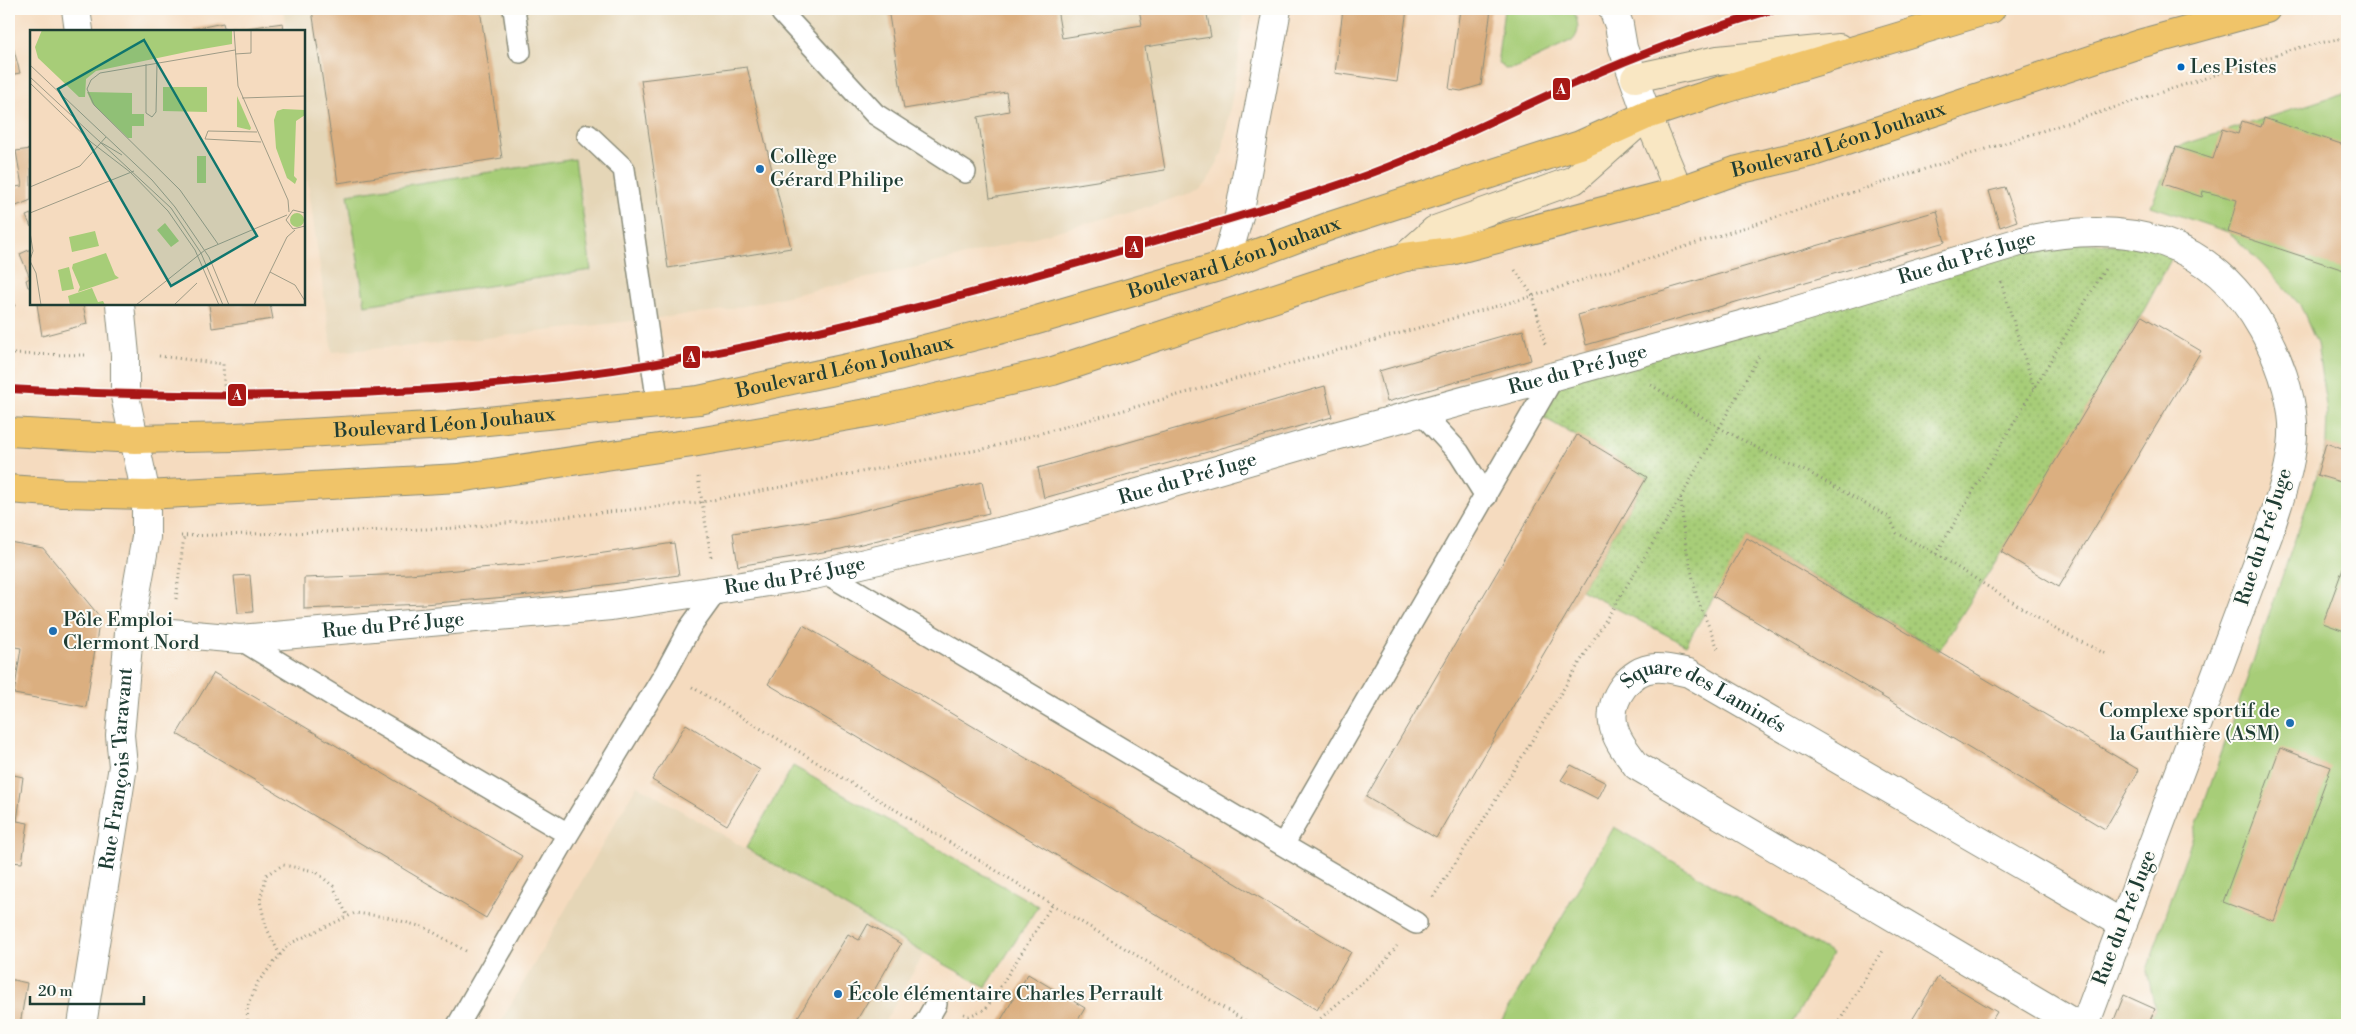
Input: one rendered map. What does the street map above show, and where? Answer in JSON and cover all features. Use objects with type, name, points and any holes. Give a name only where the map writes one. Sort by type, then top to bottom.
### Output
[{"type":"main road","name":"Boulevard Léon Jouhaux","points":[[9,432],[136,439],[234,437],[447,425],[699,400],[866,364],[1030,322],[1224,265],[1330,226],[1580,145],[1647,115],[1866,45],[1991,9]]},
{"type":"main road","name":"Boulevard Léon Jouhaux","points":[[9,489],[63,493],[146,495],[459,478],[692,444],[884,410],[1053,372],[1333,279],[1406,258],[1451,251],[1679,191],[1738,170],[1813,152],[2139,44],[2266,9]]},
{"type":"street","points":[[76,9],[79,30]]},
{"type":"street","points":[[1224,265],[1240,216],[1277,9]]},
{"type":"street","points":[[1613,9],[1619,26],[1623,48],[1647,115],[1679,191]]},
{"type":"street","name":"Boulevard Léon Jouhaux","points":[[1635,78],[1718,60],[1866,45]]},
{"type":"street","name":"Boulevard Léon Jouhaux","points":[[1406,258],[1436,230],[1574,180],[1647,115]]},
{"type":"street","name":"Rue du Pré Juge","points":[[130,633],[171,633],[240,639],[611,606],[826,573],[1032,524],[1421,412],[1781,314],[1991,250],[2061,233],[2127,232],[2188,252],[2212,266],[2235,288],[2253,310],[2273,348],[2286,388],[2293,423],[2289,466],[2269,534],[2085,1025]]},
{"type":"street","name":"Rue François Taravant","points":[[82,1025],[123,766],[120,736],[130,633],[146,537],[146,495],[136,439],[125,396],[125,355],[120,305]]},
{"type":"street","name":"Square des Laminés","points":[[2077,1025],[1637,766],[1623,747],[1612,723],[1614,701],[1631,677],[1654,668],[1689,673],[2123,924]]},
{"type":"lane","points":[[514,9],[520,52]]},
{"type":"lane","points":[[782,9],[782,13],[875,114],[965,172]]},
{"type":"lane","points":[[588,134],[624,169],[658,404]]},
{"type":"lane","points":[[1282,845],[1554,376]]},
{"type":"lane","points":[[1421,412],[1459,454],[1486,496]]},
{"type":"lane","points":[[826,573],[1416,924]]},
{"type":"lane","points":[[458,1025],[568,834],[666,672],[689,629],[717,590]]},
{"type":"lane","points":[[240,639],[400,736],[568,834]]},
{"type":"lane","points":[[924,1025],[936,1004]]},
{"type":"path","points":[[173,536],[460,528],[702,502],[988,448],[1533,296],[2298,48],[2347,37]]},
{"type":"path","points":[[1936,554],[2127,232]]},
{"type":"path","points":[[1495,240],[1533,296],[1554,376]]},
{"type":"path","points":[[1991,250],[2034,389]]},
{"type":"path","points":[[1313,1025],[1382,965],[1416,924],[1479,827],[1681,497],[1781,314]]},
{"type":"path","points":[[9,354],[87,355]]},
{"type":"path","points":[[156,356],[223,364],[225,405]]},
{"type":"path","points":[[1610,360],[1720,428],[1789,465],[1808,472],[1889,517],[1897,533],[1936,554],[2057,630],[2106,654]]},
{"type":"path","points":[[692,444],[717,590]]},
{"type":"path","points":[[1681,497],[1684,536],[1697,598],[1722,659],[1720,690]]},
{"type":"path","points":[[175,605],[184,536]]},
{"type":"path","points":[[666,672],[1252,1025]]},
{"type":"path","points":[[280,955],[266,927],[260,901],[266,876],[282,865],[315,871],[333,886],[348,917]]},
{"type":"path","points":[[936,1004],[969,1016],[986,1009],[1052,905]]},
{"type":"path","points":[[248,1025],[247,1008],[258,982],[289,944],[355,913],[386,917],[426,928],[471,954]]},
{"type":"path","points":[[1837,1025],[1900,921]]},
{"type":"shaded area","name":"Collège Gérard Philipe","points":[[283,9],[1243,9],[1238,63],[1222,154],[1206,184],[1197,191],[1143,208],[960,257],[726,310],[435,344],[332,352],[305,162],[305,30],[286,30]]},
{"type":"shaded area","points":[[637,785],[924,953],[883,1025],[499,1025]]},
{"type":"green space","points":[[1504,9],[1573,9],[1578,30],[1572,41],[1515,68],[1505,69],[1499,63],[1498,57]]},
{"type":"green space","name":"Complexe sportif de la Gauthière (ASM)","points":[[2347,92],[2347,1025],[2148,1025],[2155,1009],[2147,970],[2317,475],[2326,443],[2327,413],[2317,344],[2300,305],[2261,262],[2228,232],[2151,206],[2176,147]]},
{"type":"green space","points":[[575,159],[591,270],[365,305],[348,194]]},
{"type":"green space","points":[[2026,240],[2177,248],[2092,402],[2032,503],[1939,651],[1748,538],[1686,645],[1581,590],[1647,477],[1534,412],[1554,376]]},
{"type":"green space","points":[[793,766],[1038,906],[986,987],[924,953],[746,848]]},
{"type":"green space","points":[[1614,827],[1832,954],[1791,1025],[1499,1025]]},
{"type":"building","points":[[480,9],[502,158],[338,183],[312,10]]},
{"type":"building","points":[[888,9],[1057,9],[1062,38],[1142,25],[1139,9],[1206,9],[1211,37],[1145,47],[1165,170],[990,198],[978,117],[1009,111],[1006,92],[904,109]]},
{"type":"building","points":[[1343,9],[1407,9],[1397,82],[1335,73]]},
{"type":"building","points":[[1460,9],[1491,9],[1481,85],[1461,91],[1449,89]]},
{"type":"building","points":[[223,23],[225,30],[193,30]]},
{"type":"building","points":[[283,23],[284,30],[233,30]]},
{"type":"building","points":[[9,31],[20,73],[9,75]]},
{"type":"building","points":[[747,67],[791,248],[668,268],[641,80]]},
{"type":"building","points":[[2264,118],[2347,146],[2347,271],[2228,232],[2237,200],[2203,191],[2202,197],[2163,184],[2176,147],[2213,159],[2222,129],[2238,134],[2242,121],[2261,127]]},
{"type":"building","points":[[30,149],[30,200],[9,209],[9,188],[22,186],[16,151]]},
{"type":"building","points":[[2005,187],[2017,221],[2000,227],[1989,191]]},
{"type":"building","points":[[1937,211],[1945,242],[1586,345],[1578,315]]},
{"type":"building","points":[[30,214],[30,225],[26,216]]},
{"type":"building","points":[[30,249],[30,278],[20,254]]},
{"type":"building","points":[[30,278],[30,287],[28,287],[26,280]]},
{"type":"building","points":[[9,294],[15,306],[9,309]]},
{"type":"building","points":[[37,305],[83,305],[87,324],[42,336]]},
{"type":"building","points":[[209,305],[270,305],[273,319],[212,328]]},
{"type":"building","points":[[2142,316],[2201,351],[2059,587],[2001,552]]},
{"type":"building","points":[[1523,330],[1531,360],[1387,402],[1379,371]]},
{"type":"building","points":[[1325,386],[1332,417],[1044,498],[1038,468]]},
{"type":"building","points":[[1577,435],[1647,477],[1436,838],[1366,797]]},
{"type":"building","points":[[2326,443],[2347,451],[2347,484],[2317,475]]},
{"type":"building","points":[[982,482],[989,513],[841,549],[738,566],[733,533],[836,517]]},
{"type":"building","points":[[1747,538],[2139,770],[2105,829],[1713,596]]},
{"type":"building","name":"Pôle Emploi Clermont Nord","points":[[9,542],[43,548],[100,617],[86,707],[14,694],[21,648],[9,646]]},
{"type":"building","points":[[674,543],[679,575],[530,595],[424,604],[304,609],[304,578],[409,574],[527,564]]},
{"type":"building","points":[[2347,557],[2347,632],[2323,623]]},
{"type":"building","points":[[250,575],[253,612],[238,613],[234,576]]},
{"type":"building","points":[[803,625],[1351,952],[1317,1010],[768,684]]},
{"type":"building","points":[[214,673],[522,856],[486,918],[177,734]]},
{"type":"building","points":[[686,724],[760,770],[727,825],[652,780]]},
{"type":"building","points":[[2280,748],[2331,767],[2274,921],[2223,902]]},
{"type":"building","points":[[1571,765],[1606,783],[1598,799],[1561,780]]},
{"type":"building","points":[[9,774],[23,777],[17,821],[28,823],[22,863],[11,862],[9,867]]},
{"type":"building","points":[[868,924],[901,944],[854,1025],[793,1025],[848,934],[859,940]]},
{"type":"building","points":[[1028,974],[1085,1008],[1075,1025],[998,1025]]},
{"type":"building","points":[[1938,977],[1997,1012],[1989,1025],[1909,1025]]},
{"type":"building","points":[[9,979],[27,983],[20,1025],[9,1025]]},
{"type":"building","points":[[2124,995],[2155,1009],[2148,1025],[2112,1025]]},
{"type":"transit line","name":"A","points":[[9,389],[160,395],[236,395],[387,392],[463,387],[613,370],[677,360],[803,335],[990,288],[1262,210],[1321,191],[1408,159],[1626,61],[1700,33],[1775,9]]},
{"type":"place","name":"Les Pistes","points":[[2181,67]]},
{"type":"place","name":"Collège Gérard Philipe","points":[[760,169]]},
{"type":"place","name":"Pôle Emploi Clermont Nord","points":[[53,631]]},
{"type":"place","name":"Complexe sportif de la Gauthière (ASM)","points":[[2290,723]]},
{"type":"place","name":"École élémentaire Charles Perrault","points":[[838,994]]}]
